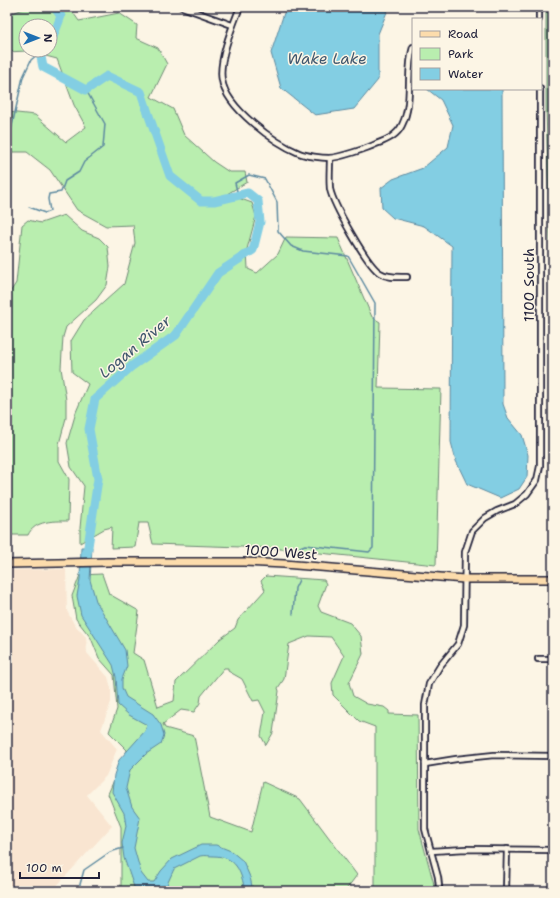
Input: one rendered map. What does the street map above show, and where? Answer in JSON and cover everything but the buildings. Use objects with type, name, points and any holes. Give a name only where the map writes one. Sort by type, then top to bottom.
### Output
[{"type":"main road","name":"1000 West","points":[[7,564],[108,562],[268,563],[464,579],[553,579]]},
{"type":"street","points":[[182,7],[232,25]]},
{"type":"street","points":[[240,7],[232,25],[222,61],[222,80],[227,94],[241,113],[278,142],[301,154],[330,158],[370,147],[392,137],[402,126],[407,109],[409,63],[412,51]]},
{"type":"street","points":[[540,7],[540,18]]},
{"type":"street","name":"1100 South","points":[[464,579],[465,552],[472,531],[485,518],[496,511],[515,504],[527,494],[537,480],[540,466],[540,90]]},
{"type":"street","points":[[330,158],[330,189],[342,218],[372,265],[379,273],[388,276],[407,277]]},
{"type":"street","points":[[439,886],[425,829],[425,705],[429,684],[440,666],[458,644],[464,625],[464,579]]},
{"type":"street","points":[[538,659],[553,659]]},
{"type":"street","points":[[425,764],[456,759],[494,756],[553,756]]},
{"type":"street","points":[[431,851],[466,849],[553,850]]},
{"type":"street","points":[[506,891],[507,850]]},
{"type":"shaded area","points":[[66,569],[67,611],[74,624],[86,637],[87,653],[108,677],[111,688],[111,702],[101,730],[117,749],[106,776],[87,795],[112,826],[52,891],[7,891],[7,570]]},
{"type":"green space","points":[[7,7],[13,13],[28,7],[69,7],[79,21],[119,13],[137,25],[136,38],[158,48],[167,64],[151,97],[173,109],[184,135],[214,162],[229,172],[245,172],[247,182],[227,194],[252,203],[256,216],[247,249],[248,269],[257,273],[278,254],[286,237],[338,238],[372,317],[380,322],[378,388],[441,389],[436,565],[271,548],[153,544],[148,523],[139,523],[135,547],[111,548],[112,527],[104,529],[80,543],[84,486],[71,467],[67,443],[76,412],[88,384],[72,372],[71,341],[84,320],[124,284],[135,243],[133,225],[106,226],[77,210],[50,170],[27,152],[7,152],[8,112],[35,115],[66,142],[86,127],[74,105],[57,59],[53,58],[58,58],[58,18],[18,18],[18,51],[7,52]]},
{"type":"green space","points":[[546,7],[553,7],[553,270],[551,270],[546,109]]},
{"type":"green space","points":[[64,215],[82,231],[99,238],[108,247],[110,267],[107,285],[96,300],[66,327],[63,337],[61,368],[66,400],[66,418],[59,444],[59,461],[69,479],[68,521],[45,522],[35,526],[28,535],[7,535],[7,328],[11,312],[7,297],[16,283],[22,225],[28,220],[41,223]]},
{"type":"green space","points":[[102,574],[109,594],[139,611],[133,653],[144,660],[158,707],[174,701],[176,682],[220,639],[235,628],[238,620],[265,590],[261,581],[266,576],[324,580],[326,584],[318,606],[321,612],[350,623],[361,636],[363,654],[349,683],[353,696],[367,704],[384,707],[389,711],[389,714],[418,715],[419,829],[435,888],[375,888],[375,727],[359,721],[333,695],[332,683],[344,656],[331,637],[309,636],[289,644],[284,679],[278,688],[279,691],[273,733],[266,745],[261,736],[265,712],[259,700],[253,701],[242,679],[228,671],[228,668],[224,668],[201,696],[200,703],[194,712],[181,710],[163,724],[165,728],[194,736],[210,817],[251,832],[263,782],[300,799],[357,875],[345,891],[121,891],[121,827],[108,794],[127,750],[109,732],[117,709],[114,675],[99,658],[91,638],[76,619],[72,596],[80,575]]},
{"type":"water","name":"Wake Lake","points":[[301,7],[389,7],[378,34],[378,80],[354,109],[315,115],[281,88],[271,53],[284,13]]},
{"type":"water","points":[[428,90],[502,90],[503,404],[508,418],[522,435],[528,455],[527,477],[519,489],[500,498],[467,484],[456,461],[451,442],[452,246],[424,226],[393,218],[382,208],[381,188],[393,179],[423,168],[448,147],[453,125],[441,100]]},
{"type":"water","points":[[81,547],[92,547],[90,580],[96,601],[125,650],[127,666],[122,679],[122,688],[126,697],[153,714],[161,725],[164,735],[161,744],[146,754],[130,770],[126,788],[132,807],[140,818],[134,848],[141,873],[148,882],[154,882],[161,871],[172,859],[201,845],[216,845],[231,851],[243,861],[250,877],[253,891],[245,891],[242,877],[232,862],[221,857],[200,856],[174,869],[164,891],[134,891],[124,858],[122,843],[126,826],[124,813],[112,792],[114,775],[119,760],[145,731],[147,725],[129,715],[118,705],[116,677],[113,665],[81,615],[77,596],[80,579]]},
{"type":"waterway","name":"Logan River","points":[[54,7],[61,16],[58,24]]},
{"type":"waterway","points":[[7,136],[11,130],[23,77],[33,58]]},
{"type":"waterway","name":"Logan River","points":[[41,58],[43,67],[86,90],[107,76],[141,92],[170,176],[201,201],[214,201],[248,193],[258,201],[260,222],[253,250],[218,273],[176,335],[132,366],[95,399],[89,429],[98,479],[86,560]]},
{"type":"waterway","points":[[29,207],[45,213],[50,211],[48,199],[49,194],[61,192],[65,181],[79,172],[84,162],[103,147],[105,124],[86,90]]},
{"type":"waterway","points":[[238,195],[235,183],[249,175],[265,179],[277,202],[278,231],[291,246],[303,251],[348,256],[375,303],[373,548],[369,552],[305,545],[300,547]]},
{"type":"waterway","points":[[293,614],[295,588],[299,580]]},
{"type":"waterway","points":[[76,891],[79,888],[84,870],[110,852],[123,848]]}]
